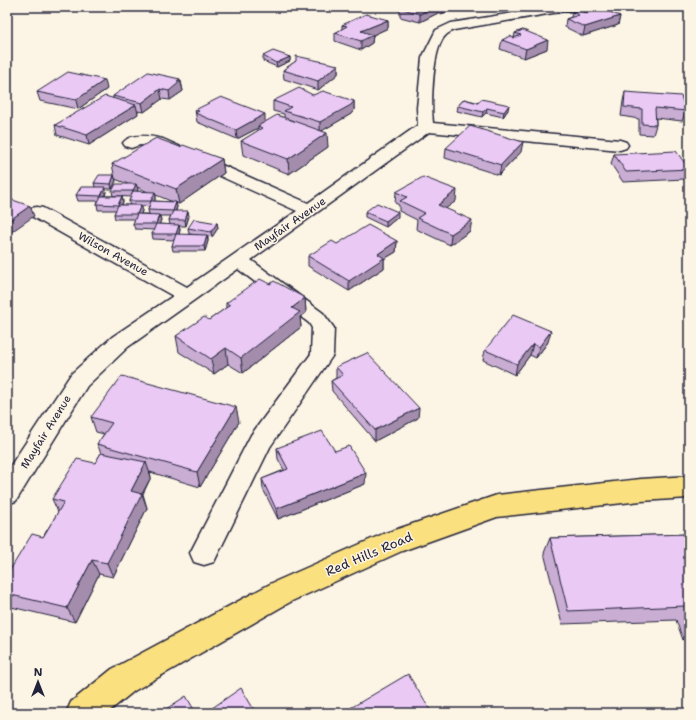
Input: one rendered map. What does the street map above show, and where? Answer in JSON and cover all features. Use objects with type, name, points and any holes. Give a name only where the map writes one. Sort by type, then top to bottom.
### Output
[{"type":"main road","name":"Red Hills Road","points":[[82,713],[123,680],[282,592],[393,542],[497,506],[641,490],[689,487]]},
{"type":"street","points":[[571,7],[451,27],[440,33],[430,58],[424,108],[426,127],[620,145]]},
{"type":"street","name":"Mayfair Avenue","points":[[7,494],[79,380],[99,360],[120,342],[188,296],[426,127]]},
{"type":"street","points":[[131,143],[139,140],[157,142],[310,210]]},
{"type":"street","name":"Wilson Avenue","points":[[38,212],[188,296]]},
{"type":"street","points":[[204,553],[260,442],[322,355],[323,328],[316,318],[238,260]]},
{"type":"building","points":[[433,7],[420,14],[400,8]]},
{"type":"building","points":[[600,8],[620,16],[585,27],[566,19],[579,15],[572,12],[579,10],[585,13]]},
{"type":"building","points":[[366,14],[388,20],[361,31],[373,35],[361,41],[335,33],[347,26],[342,25]]},
{"type":"building","points":[[523,30],[548,40],[526,49],[502,40],[510,36],[514,38],[521,35],[515,33]]},
{"type":"building","points":[[273,51],[290,57],[276,63],[263,56]]},
{"type":"building","points":[[296,56],[338,65],[318,81],[283,70],[296,61]]},
{"type":"building","points":[[68,72],[105,80],[76,100],[37,92]]},
{"type":"building","points":[[148,72],[180,79],[177,81],[181,81],[169,91],[160,89],[142,103],[113,96]]},
{"type":"building","points":[[299,88],[313,95],[323,91],[354,101],[351,105],[320,122],[284,111],[291,107],[273,101]]},
{"type":"building","points":[[625,92],[681,96],[686,111],[655,108],[656,125],[642,124],[642,109],[624,107]]},
{"type":"building","points":[[105,96],[136,105],[87,135],[55,125]]},
{"type":"building","points":[[221,97],[265,114],[236,130],[195,113],[199,111],[195,110]]},
{"type":"building","points":[[464,99],[478,103],[481,99],[509,105],[504,112],[487,108],[483,112],[458,106]]},
{"type":"building","points":[[277,115],[327,133],[288,159],[241,141],[262,128],[258,126]]},
{"type":"building","points":[[470,126],[523,142],[501,165],[446,148]]},
{"type":"building","points":[[156,138],[180,147],[183,145],[222,159],[176,189],[112,164]]},
{"type":"building","points":[[676,151],[689,169],[626,172],[614,154]]},
{"type":"building","points":[[99,175],[114,175],[111,184],[94,183]]},
{"type":"building","points":[[423,177],[457,190],[438,205],[472,220],[451,234],[417,218],[425,213],[400,201],[407,197],[396,192]]},
{"type":"building","points":[[116,184],[136,184],[133,191],[112,191]]},
{"type":"building","points":[[81,187],[105,187],[101,196],[76,195]]},
{"type":"building","points":[[133,191],[155,192],[151,201],[129,201]]},
{"type":"building","points":[[101,196],[122,196],[118,205],[97,204]]},
{"type":"building","points":[[7,198],[30,206],[7,222]]},
{"type":"building","points":[[151,201],[176,202],[173,211],[148,210]]},
{"type":"building","points":[[377,203],[398,212],[386,221],[365,212]]},
{"type":"building","points":[[118,205],[141,205],[137,214],[114,214]]},
{"type":"building","points":[[173,211],[188,211],[185,220],[169,220]]},
{"type":"building","points":[[137,214],[159,215],[156,224],[133,224]]},
{"type":"building","points":[[194,219],[217,223],[211,232],[188,228]]},
{"type":"building","points":[[156,224],[179,225],[176,234],[152,234]]},
{"type":"building","points":[[368,225],[397,241],[378,254],[384,258],[349,281],[308,256],[332,241],[337,244]]},
{"type":"building","points":[[176,234],[207,235],[204,246],[172,246]]},
{"type":"building","points":[[260,279],[270,284],[274,281],[305,298],[292,308],[300,312],[241,358],[226,348],[211,359],[176,336],[204,317],[209,320],[230,305],[226,303]]},
{"type":"building","points":[[513,315],[551,331],[539,347],[533,344],[517,364],[485,350]]},
{"type":"building","points":[[367,353],[419,408],[375,430],[331,381],[343,375],[336,367]]},
{"type":"building","points":[[122,376],[236,407],[197,472],[97,444],[112,423],[91,417]]},
{"type":"building","points":[[322,431],[335,451],[349,446],[366,473],[276,509],[262,479],[288,469],[277,448]]},
{"type":"building","points":[[101,453],[146,462],[131,491],[142,494],[107,563],[92,560],[67,608],[7,594],[7,575],[32,534],[43,537],[64,502],[52,499],[77,459],[95,463]]},
{"type":"building","points":[[689,534],[689,617],[685,606],[568,611],[550,538]]},
{"type":"building","points":[[408,674],[432,713],[342,713]]},
{"type":"building","points":[[241,688],[256,713],[205,713]]},
{"type":"building","points":[[186,696],[196,713],[160,713]]}]
